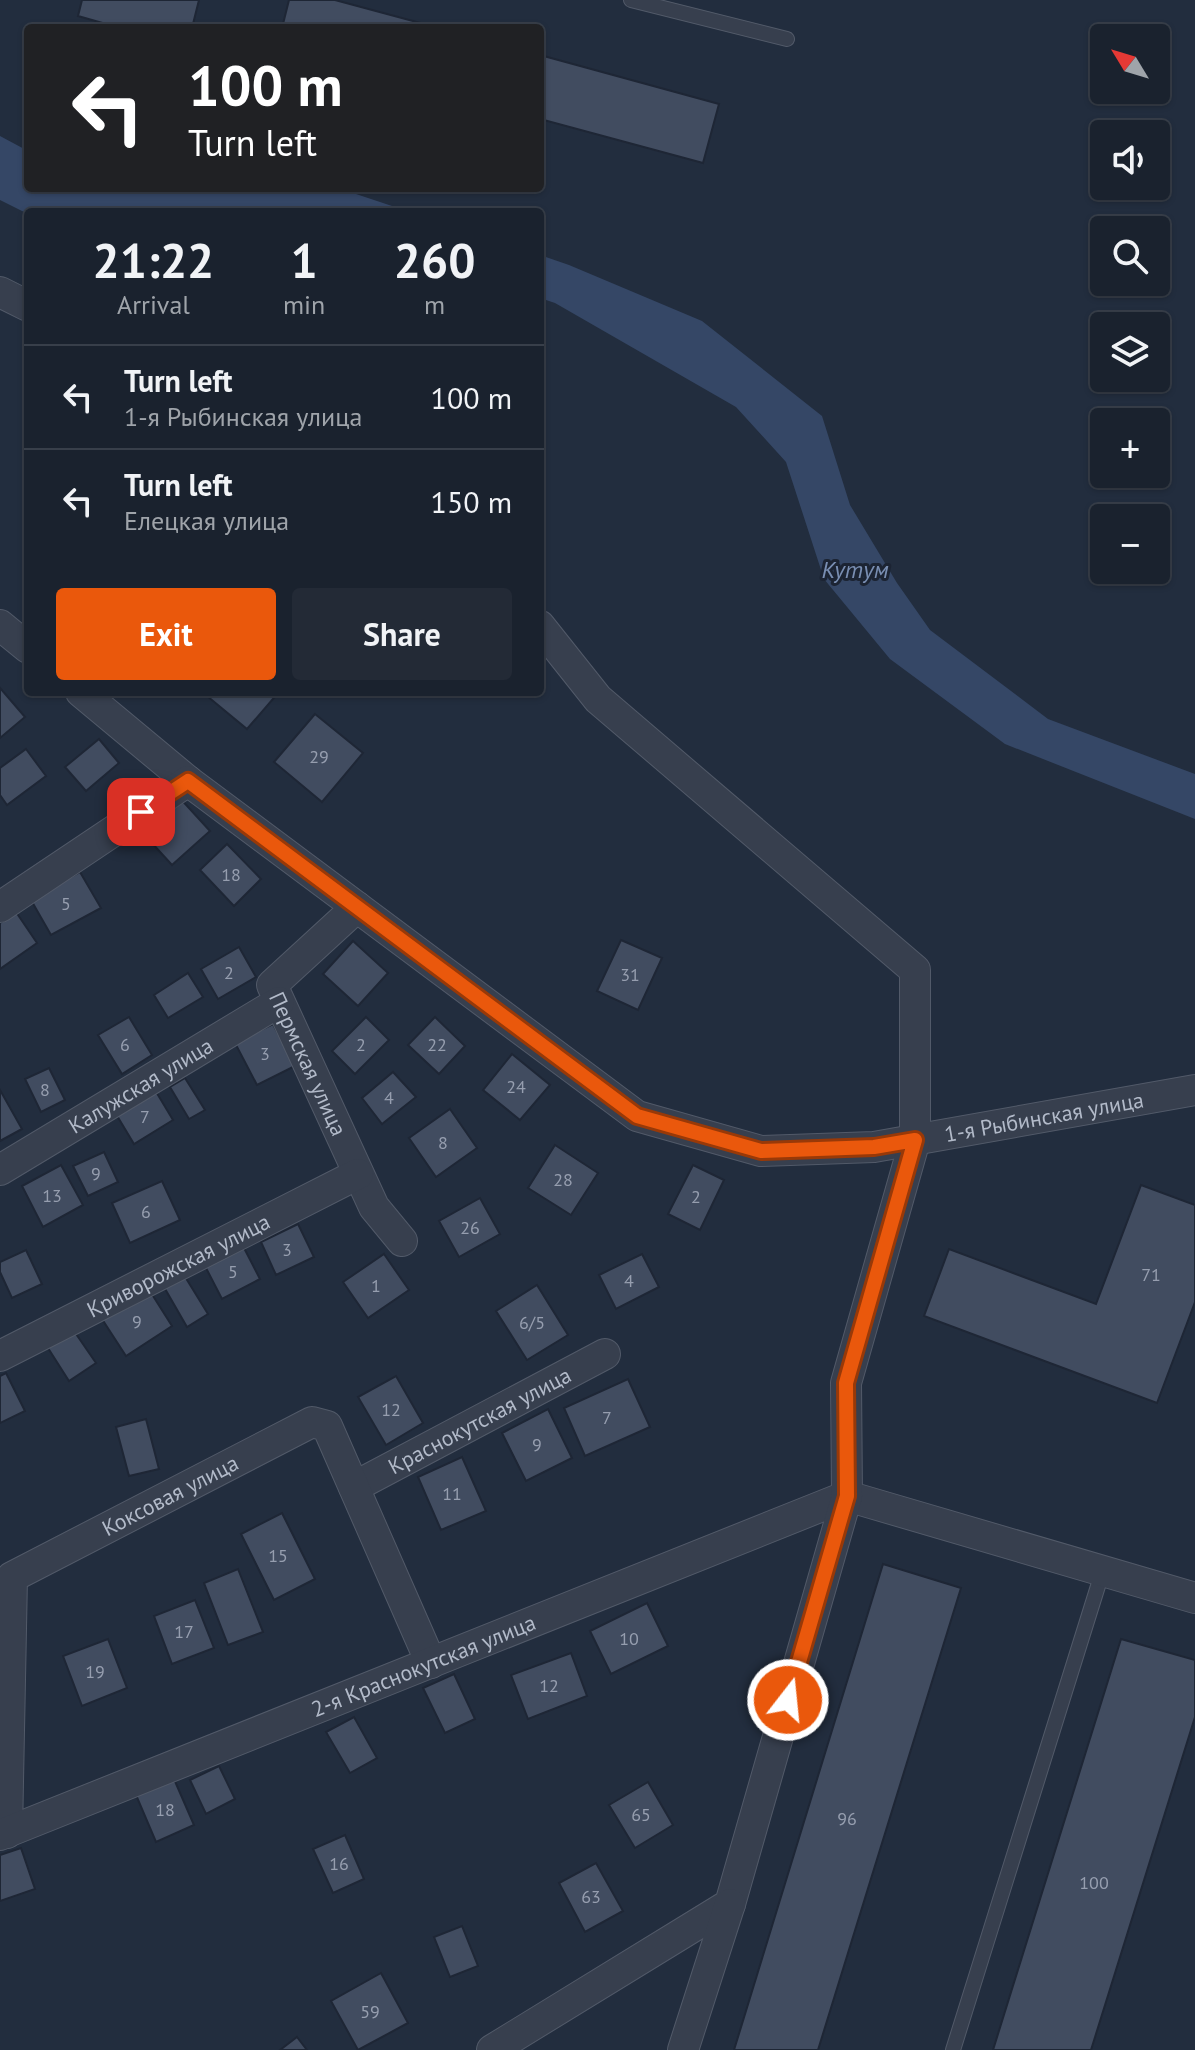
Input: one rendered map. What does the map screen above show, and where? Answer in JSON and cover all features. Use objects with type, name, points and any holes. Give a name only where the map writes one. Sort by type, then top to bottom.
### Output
[{"type":"street","points":[[0,292],[24,304]]},
{"type":"street","points":[[0,625],[24,645]]},
{"type":"street","points":[[544,631],[598,699],[915,970],[915,1140],[846,1383],[847,1496],[730,1904],[683,2050]]},
{"type":"street","name":"1-я Рыбинская улица","points":[[86,696],[188,781],[637,1116],[761,1151],[874,1147],[1195,1090]]},
{"type":"street","points":[[0,907],[188,781]]},
{"type":"street","name":"Пермская улица","points":[[357,907],[272,985],[374,1207],[402,1241]]},
{"type":"street","name":"Калужская улица","points":[[0,1170],[279,1002]]},
{"type":"street","name":"Криворожская улица","points":[[0,1356],[358,1174]]},
{"type":"street","name":"Краснокутская улица","points":[[354,1487],[605,1354]]},
{"type":"street","name":"Коксовая улица","points":[[3,1834],[12,1577],[312,1422],[327,1426],[431,1663]]},
{"type":"street","points":[[847,1496],[1195,1598]]},
{"type":"street","name":"2-я Краснокутская улица","points":[[3,1834],[847,1496]]},
{"type":"street","points":[[492,2050],[730,1904]]},
{"type":"lane","points":[[631,0],[787,39]]},
{"type":"lane","points":[[953,2050],[1103,1570]]},
{"type":"water","points":[[0,136],[24,149],[24,192],[350,192],[398,208],[24,208],[24,212],[0,200]]},
{"type":"water","name":"Кутум","points":[[544,256],[702,321],[822,416],[850,505],[897,583],[930,630],[1048,719],[1195,774],[1195,819],[1005,744],[890,659],[824,579],[786,462],[736,407],[544,299]]},
{"type":"building","points":[[82,0],[199,0],[193,24],[106,24],[78,16]]},
{"type":"building","points":[[289,0],[335,0],[424,24],[283,24]]},
{"type":"building","points":[[544,56],[719,104],[703,163],[544,120]]},
{"type":"building","points":[[0,688],[25,717],[0,738]]},
{"type":"building","points":[[207,696],[276,696],[247,729]]},
{"type":"building","points":[[315,714],[363,753],[322,802],[274,762]]},
{"type":"building","points":[[99,739],[119,763],[86,791],[65,767]]},
{"type":"building","points":[[26,749],[46,776],[7,805],[0,795],[0,768]]},
{"type":"building","points":[[178,796],[210,831],[172,865],[140,830]]},
{"type":"building","points":[[227,844],[261,879],[234,906],[200,870]]},
{"type":"building","points":[[80,872],[101,908],[51,935],[31,900]]},
{"type":"building","points":[[16,912],[37,943],[0,969],[0,923]]},
{"type":"building","points":[[621,940],[662,958],[638,1010],[597,991]]},
{"type":"building","points":[[353,941],[388,973],[358,1006],[323,974]]},
{"type":"building","points":[[239,947],[256,977],[218,999],[201,969]]},
{"type":"building","points":[[188,973],[203,997],[168,1018],[154,995]]},
{"type":"building","points":[[129,1017],[152,1055],[122,1074],[98,1035]]},
{"type":"building","points":[[366,1017],[389,1040],[355,1074],[332,1051]]},
{"type":"building","points":[[435,1017],[465,1046],[439,1074],[408,1045]]},
{"type":"building","points":[[273,1024],[295,1066],[257,1085],[235,1043]]},
{"type":"building","points":[[512,1054],[550,1085],[520,1120],[483,1090]]},
{"type":"building","points":[[49,1068],[65,1100],[41,1112],[25,1079]]},
{"type":"building","points":[[393,1072],[416,1097],[382,1124],[362,1098]]},
{"type":"building","points":[[185,1078],[205,1110],[189,1119],[170,1087]]},
{"type":"building","points":[[0,1090],[22,1129],[0,1141]]},
{"type":"building","points":[[155,1090],[173,1120],[134,1144],[116,1114]]},
{"type":"building","points":[[450,1109],[477,1148],[436,1177],[409,1138]]},
{"type":"building","points":[[555,1145],[598,1173],[571,1215],[528,1188]]},
{"type":"building","points":[[104,1152],[118,1182],[88,1196],[73,1166]]},
{"type":"building","points":[[61,1165],[83,1205],[43,1227],[22,1186]]},
{"type":"building","points":[[693,1165],[724,1180],[700,1230],[668,1214]]},
{"type":"building","points":[[162,1181],[180,1220],[130,1243],[112,1203]]},
{"type":"building","points":[[1141,1185],[1195,1205],[1195,1302],[1157,1403],[924,1316],[949,1249],[1096,1304]]},
{"type":"building","points":[[480,1198],[500,1234],[459,1257],[439,1221]]},
{"type":"building","points":[[298,1224],[314,1257],[276,1275],[261,1242]]},
{"type":"building","points":[[243,1246],[260,1279],[222,1299],[205,1266]]},
{"type":"building","points":[[26,1250],[42,1284],[12,1298],[0,1272],[0,1262]]},
{"type":"building","points":[[384,1254],[409,1290],[368,1318],[343,1282]]},
{"type":"building","points":[[642,1254],[659,1287],[616,1309],[599,1275]]},
{"type":"building","points":[[184,1275],[208,1314],[187,1327],[164,1287]]},
{"type":"building","points":[[537,1285],[568,1335],[527,1360],[496,1311]]},
{"type":"building","points":[[148,1288],[172,1326],[126,1356],[102,1319]]},
{"type":"building","points":[[74,1331],[96,1363],[69,1381],[48,1348]]},
{"type":"building","points":[[6,1373],[25,1411],[0,1423],[0,1376]]},
{"type":"building","points":[[396,1376],[423,1423],[386,1445],[358,1397]]},
{"type":"building","points":[[628,1379],[650,1427],[585,1456],[564,1408]]},
{"type":"building","points":[[548,1409],[572,1458],[526,1481],[502,1433]]},
{"type":"building","points":[[146,1419],[159,1469],[129,1476],[116,1427]]},
{"type":"building","points":[[462,1457],[486,1511],[441,1530],[418,1477]]},
{"type":"building","points":[[282,1513],[315,1579],[274,1600],[241,1534]]},
{"type":"building","points":[[883,1564],[961,1588],[818,2050],[734,2050]]},
{"type":"building","points":[[238,1569],[263,1632],[228,1645],[204,1583]]},
{"type":"building","points":[[195,1600],[214,1648],[172,1664],[154,1616]]},
{"type":"building","points":[[647,1603],[668,1646],[611,1674],[590,1631]]},
{"type":"building","points":[[108,1639],[127,1688],[82,1706],[63,1656]]},
{"type":"building","points":[[1121,1639],[1195,1660],[1195,1717],[1091,2050],[993,2050]]},
{"type":"building","points":[[571,1653],[587,1696],[528,1719],[511,1675]]},
{"type":"building","points":[[454,1674],[475,1719],[445,1733],[423,1688]]},
{"type":"building","points":[[354,1717],[377,1758],[350,1773],[326,1732]]},
{"type":"building","points":[[219,1766],[235,1799],[206,1814],[190,1780]]},
{"type":"building","points":[[174,1779],[194,1825],[156,1842],[136,1795]]},
{"type":"building","points":[[648,1782],[673,1825],[635,1848],[609,1805]]},
{"type":"building","points":[[345,1835],[364,1879],[333,1893],[313,1849]]},
{"type":"building","points":[[21,1848],[35,1889],[0,1901],[0,1855]]},
{"type":"building","points":[[596,1863],[623,1911],[585,1932],[559,1883]]},
{"type":"building","points":[[462,1926],[478,1966],[450,1977],[434,1937]]},
{"type":"building","points":[[381,1973],[408,2023],[358,2050],[331,2001]]},
{"type":"building","points":[[297,2037],[307,2050],[280,2050]]},
{"type":"route","points":[[141,812],[188,781],[637,1116],[761,1151],[874,1147],[915,1140],[846,1383],[847,1496],[788,1700]]}]
